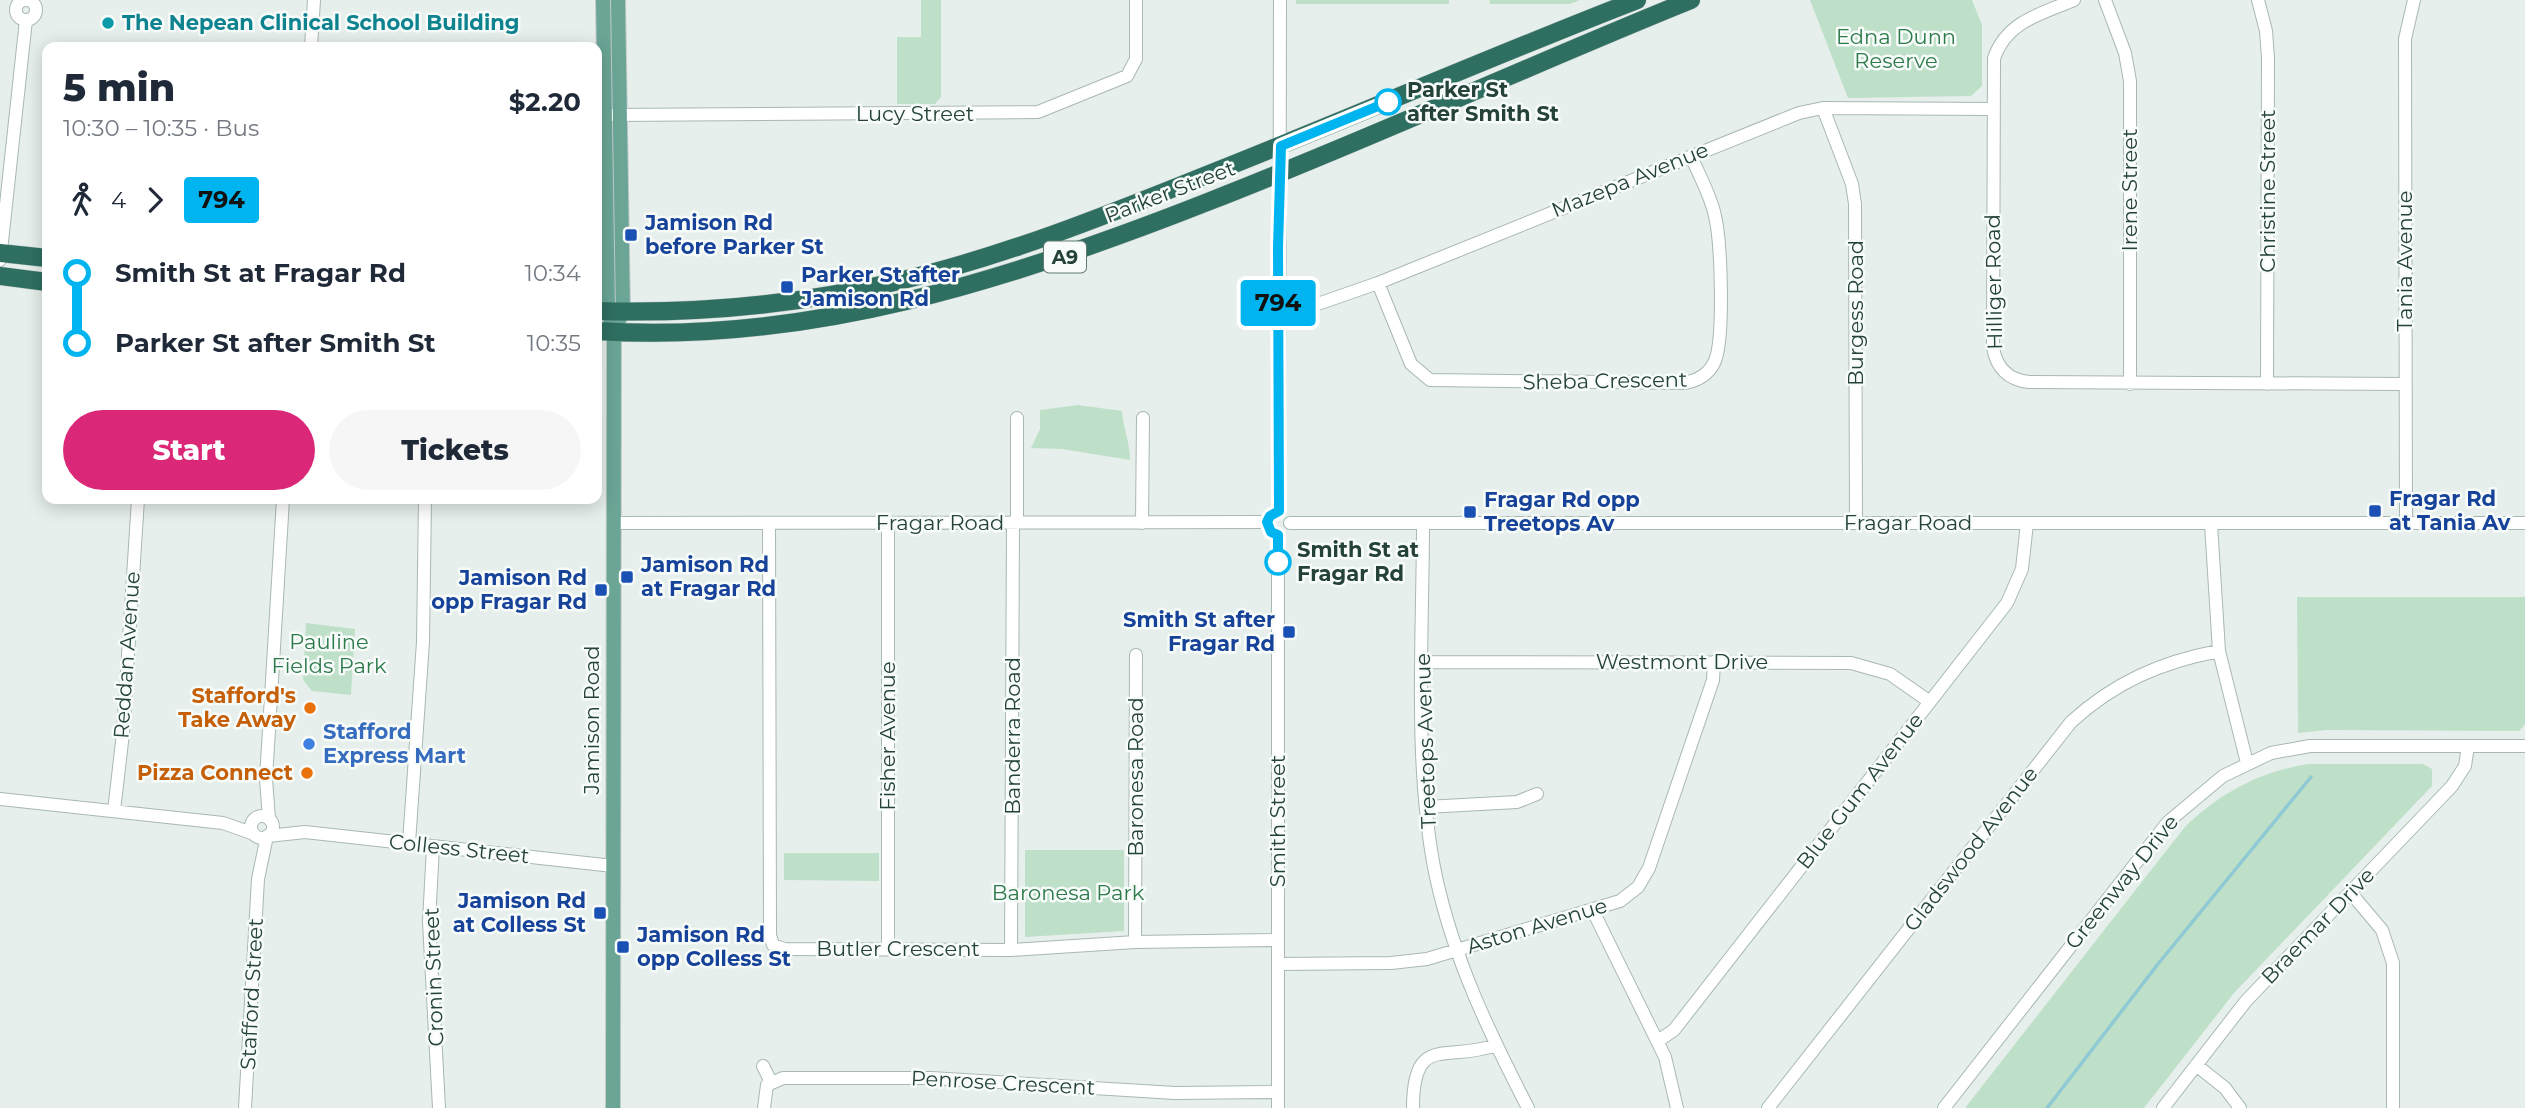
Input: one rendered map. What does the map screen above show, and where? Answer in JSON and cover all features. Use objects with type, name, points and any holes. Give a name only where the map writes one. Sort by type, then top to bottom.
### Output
[{"type":"highway","name":"Parker Street","points":[[609,311],[718,308],[782,301],[903,280],[1039,240],[1281,146],[1637,0]]},
{"type":"highway","name":"Parker Street","points":[[605,332],[782,323],[912,301],[1079,252],[1279,174],[1691,0]]},
{"type":"highway","points":[[0,255],[42,258]]},
{"type":"highway","points":[[0,276],[42,281]]},
{"type":"main road","name":"Jamison Road","points":[[603,0],[612,115]]},
{"type":"main road","name":"Jamison Road","points":[[613,1108],[614,523],[605,332],[609,311],[612,115],[618,0]]},
{"type":"street","points":[[311,42],[314,0]]},
{"type":"street","name":"Lucy Street","points":[[612,115],[1038,112],[1120,80],[1130,73],[1137,54],[1136,0]]},
{"type":"street","points":[[1279,511],[1280,0]]},
{"type":"street","name":"Hilliger Road","points":[[2074,0],[2021,22],[2002,40],[1993,69],[1993,347],[1996,361],[2004,373],[2021,381],[2130,384],[2404,384]]},
{"type":"street","name":"Irene Street","points":[[2105,0],[2124,53],[2130,81],[2130,384]]},
{"type":"street","name":"Christine Street","points":[[2258,0],[2266,31],[2268,58],[2267,384]]},
{"type":"street","name":"Tania Avenue","points":[[2406,524],[2405,39],[2414,0]]},
{"type":"street","points":[[0,255],[26,20],[19,17],[17,9],[23,1],[29,1]]},
{"type":"street","name":"Mazepa Avenue","points":[[1278,309],[1312,306],[1378,283],[1781,119],[1823,108],[1993,109]]},
{"type":"street","name":"Burgess Road","points":[[1823,108],[1852,184],[1855,204],[1856,523]]},
{"type":"street","name":"Sheba Crescent","points":[[1378,283],[1413,367],[1430,380],[1695,380],[1710,370],[1718,353],[1719,241],[1714,211],[1691,156]]},
{"type":"street","name":"Banderra Road","points":[[1011,950],[1017,418]]},
{"type":"street","points":[[1142,523],[1143,418]]},
{"type":"street","name":"Reddan Avenue","points":[[114,811],[138,504]]},
{"type":"street","points":[[265,779],[251,825],[261,835],[272,828],[265,779],[283,504]]},
{"type":"street","points":[[409,844],[423,642],[425,504]]},
{"type":"street","points":[[1279,511],[1286,514],[1290,523],[1288,530],[1278,535],[1271,532],[1267,522],[1270,516],[1279,511]]},
{"type":"street","name":"Fragar Road","points":[[614,523],[1267,522]]},
{"type":"street","name":"Butler Crescent","points":[[769,523],[770,938],[773,945],[784,949],[1011,950],[1135,942],[1278,940]]},
{"type":"street","name":"Fragar Road","points":[[1290,523],[2525,523]]},
{"type":"street","name":"Treetops Avenue","points":[[1423,523],[1426,807],[1436,878],[1457,950],[1496,1045],[1528,1108]]},
{"type":"street","name":"Blue Gum Avenue","points":[[1658,1041],[1674,1030],[2012,596],[2024,561],[2026,523]]},
{"type":"street","name":"Fisher Avenue","points":[[888,524],[888,949]]},
{"type":"street","points":[[2210,524],[2219,651],[2247,763]]},
{"type":"street","name":"Smith Street","points":[[1278,535],[1278,1108]]},
{"type":"street","name":"Gladswood Avenue","points":[[1768,1108],[2071,722],[2094,701],[2137,674],[2178,660],[2219,651]]},
{"type":"street","name":"Baronesa Road","points":[[1135,942],[1136,655]]},
{"type":"street","name":"Westmont Drive","points":[[1423,662],[1861,664],[1891,674],[1930,702]]},
{"type":"street","name":"Aston Avenue","points":[[1278,964],[1410,961],[1593,911],[1625,897],[1646,875],[1713,680],[1714,662]]},
{"type":"street","name":"Greenway Drive","points":[[1944,1108],[2168,822],[2197,795],[2247,763],[2271,753],[2310,746],[2525,746]]},
{"type":"street","name":"Braemar Drive","points":[[2163,1108],[2246,1001],[2452,786],[2465,766],[2468,746]]},
{"type":"street","points":[[1426,807],[1517,802],[1537,794]]},
{"type":"street","name":"Colless Street","points":[[0,799],[223,823],[261,835],[306,832],[613,866]]},
{"type":"street","name":"Colless Street","points":[[223,823],[255,818],[269,819],[306,832]]},
{"type":"street","name":"Stafford Street","points":[[244,1108],[261,835]]},
{"type":"street","name":"Cronin Street","points":[[433,846],[429,922],[439,1108]]},
{"type":"street","points":[[2350,892],[2382,930],[2393,963],[2393,1108]]},
{"type":"street","points":[[1593,911],[1658,1041],[1675,1090],[1677,1108]]},
{"type":"street","points":[[1413,1108],[1414,1079],[1426,1060],[1438,1053],[1475,1052],[1496,1045]]},
{"type":"street","points":[[2196,1065],[2225,1088],[2240,1108]]},
{"type":"street","points":[[763,1066],[771,1082],[764,1093],[764,1108]]},
{"type":"street","name":"Penrose Crescent","points":[[771,1082],[783,1078],[931,1078],[1175,1093],[1278,1092]]},
{"type":"green space","points":[[921,0],[941,0],[941,97],[935,104],[897,104],[897,37],[921,37]]},
{"type":"green space","points":[[1296,0],[1449,0],[1449,4],[1296,4]]},
{"type":"green space","points":[[1489,0],[1580,0],[1570,4],[1490,4]]},
{"type":"green space","name":"Edna Dunn Reserve","points":[[1810,0],[1972,0],[1982,25],[1982,86],[1971,96],[1848,98]]},
{"type":"green space","points":[[1078,405],[1122,411],[1130,460],[1062,449],[1031,448],[1040,429],[1040,410]]},
{"type":"green space","points":[[2297,597],[2525,597],[2525,724],[2519,731],[2326,730],[2298,733]]},
{"type":"green space","name":"Pauline Fields Park","points":[[306,623],[355,629],[351,695],[312,691],[303,680]]},
{"type":"green space","points":[[2308,764],[2423,764],[2432,769],[2432,786],[2234,993],[2144,1108],[1965,1108],[2184,828],[2212,804],[2241,786],[2273,772]]},
{"type":"green space","name":"Baronesa Park","points":[[1025,850],[1124,850],[1124,931],[1025,937]]},
{"type":"green space","points":[[784,853],[879,853],[879,881],[784,880]]},
{"type":"waterway","points":[[2047,1108],[2158,964],[2311,777]]},
{"type":"bus line","name":"794","points":[[1278,562],[1278,535],[1271,532],[1267,522],[1272,513],[1279,511],[1278,193],[1281,146],[1388,102]]},
{"type":"place","name":"The Nepean Clinical School Building","points":[[108,23]]},
{"type":"place","name":"Parker St after Smith St","points":[[1388,102]]},
{"type":"place","name":"Jamison Rd before Parker St","points":[[631,235]]},
{"type":"place","name":"Parker St after Jamison Rd","points":[[787,287]]},
{"type":"place","name":"Fragar Rd at Tania Av","points":[[2375,511]]},
{"type":"place","name":"Fragar Rd opp Treetops Av","points":[[1470,512]]},
{"type":"place","name":"Smith St at Fragar Rd","points":[[1278,562]]},
{"type":"place","name":"Jamison Rd at Fragar Rd","points":[[627,577]]},
{"type":"place","name":"Jamison Rd opp Fragar Rd","points":[[601,590]]},
{"type":"place","name":"Smith St after Fragar Rd","points":[[1289,632]]},
{"type":"place","name":"Stafford's Take Away","points":[[310,708]]},
{"type":"place","name":"Stafford Express Mart","points":[[309,744]]},
{"type":"place","name":"Pizza Connect","points":[[307,773]]},
{"type":"place","name":"Jamison Rd at Colless St","points":[[600,913]]},
{"type":"place","name":"Jamison Rd opp Colless St","points":[[623,947]]}]
